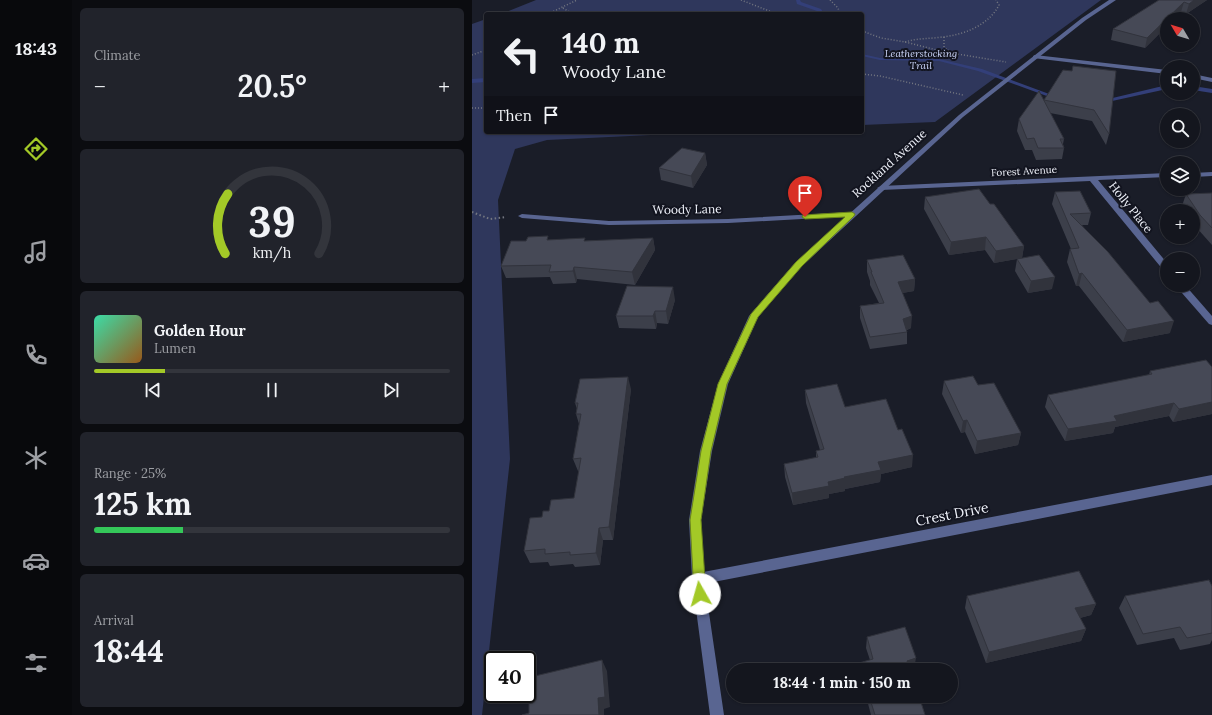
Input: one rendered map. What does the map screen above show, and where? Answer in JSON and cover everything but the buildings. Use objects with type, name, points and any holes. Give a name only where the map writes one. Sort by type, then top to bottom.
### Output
[{"type":"street","name":"Rockland Avenue","points":[[717,715],[698,579],[695,520],[706,451],[723,384],[754,316],[799,264],[961,116],[1084,19],[1113,0]]},
{"type":"street","points":[[1035,57],[1160,71]]},
{"type":"street","points":[[1200,77],[1212,80]]},
{"type":"street","points":[[1200,174],[1212,174]]},
{"type":"street","name":"Forest Avenue","points":[[881,188],[1160,175]]},
{"type":"street","name":"Holly Place","points":[[1092,178],[1160,261]]},
{"type":"street","name":"Woody Lane","points":[[522,216],[609,223],[728,221],[852,214]]},
{"type":"street","points":[[1186,292],[1212,322]]},
{"type":"street","name":"Crest Drive","points":[[698,579],[1212,480]]},
{"type":"path","points":[[553,12],[577,0]]},
{"type":"path","points":[[741,0],[772,12]]},
{"type":"path","points":[[830,0],[838,8],[839,12]]},
{"type":"path","points":[[905,42],[912,39],[944,37],[972,30],[985,24],[999,5],[996,0]]},
{"type":"path","points":[[562,8],[569,12]]},
{"type":"path","points":[[864,32],[881,38],[950,53],[974,56],[1021,68]]},
{"type":"path","points":[[944,37],[944,47],[950,53]]},
{"type":"path","points":[[472,55],[484,51]]},
{"type":"path","points":[[864,74],[880,76],[961,94],[980,101]]},
{"type":"path","points":[[472,108],[484,108]]},
{"type":"path","points":[[472,212],[490,219],[522,216]]},
{"type":"green space","name":"Leatherstocking Trail","points":[[536,0],[1101,0],[935,122],[864,125],[864,12],[506,12]]},
{"type":"green space","points":[[484,20],[484,134],[672,134],[547,140],[515,149],[498,200],[510,459],[489,651],[484,651],[484,697],[482,715],[472,715],[472,24]]},
{"type":"waterway","points":[[798,0],[799,3],[819,10],[820,12]]},
{"type":"waterway","points":[[864,55],[880,59],[939,60],[980,70],[1057,98]]},
{"type":"waterway","points":[[472,81],[484,80]]},
{"type":"waterway","points":[[1103,101],[1160,89]]},
{"type":"waterway","points":[[1200,89],[1212,91]]},
{"type":"route","points":[[700,594],[695,520],[706,451],[723,384],[754,316],[799,264],[852,214],[805,217]]}]
